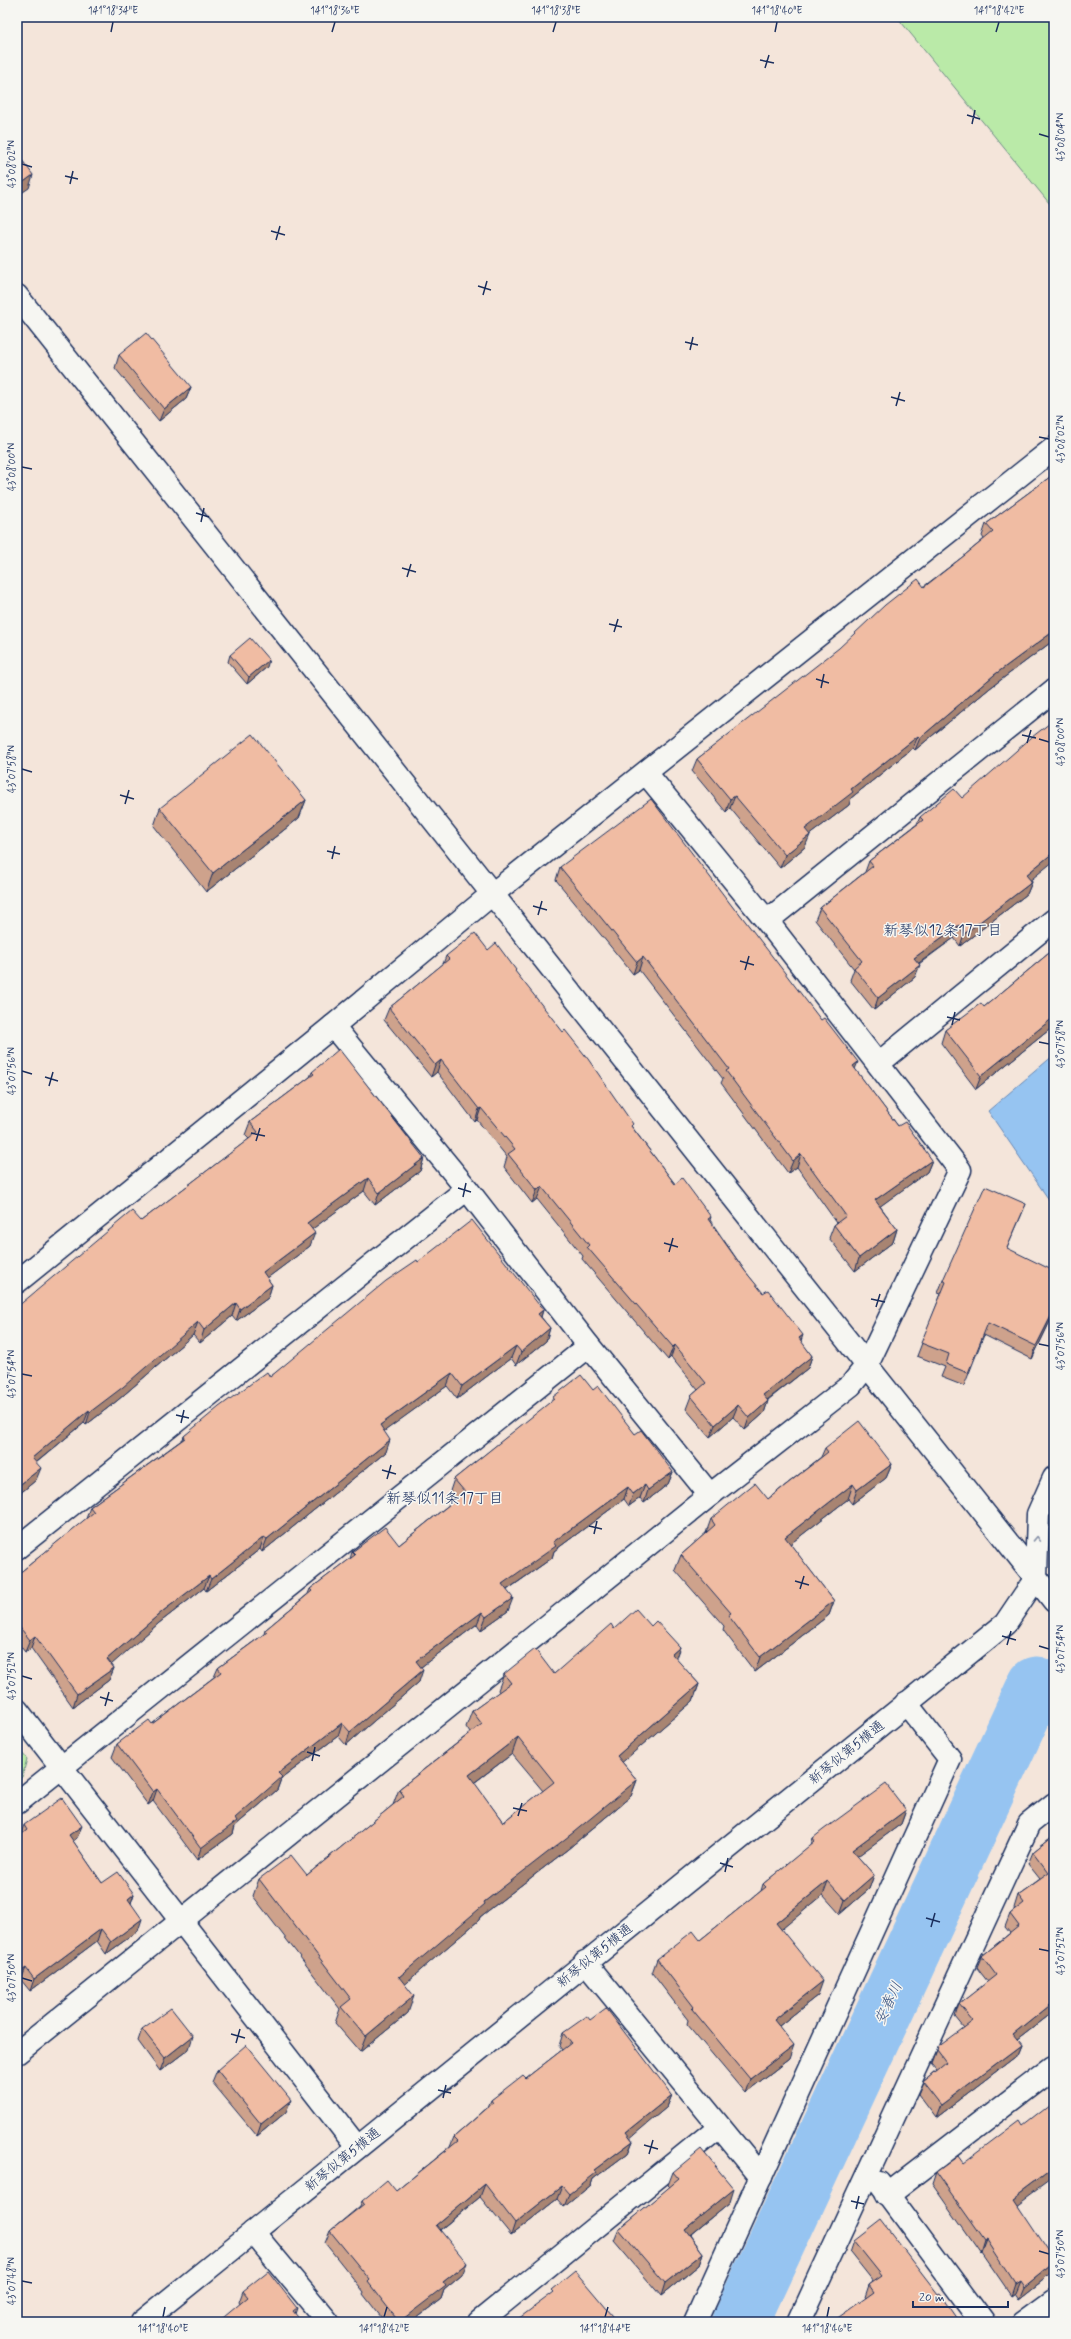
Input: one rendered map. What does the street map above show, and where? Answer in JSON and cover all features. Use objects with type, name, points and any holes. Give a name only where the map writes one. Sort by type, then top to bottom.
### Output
[{"type":"street","points":[[17,296],[491,895],[867,1365],[1045,1578]]},
{"type":"street","points":[[17,1282],[333,1026],[491,895],[1054,448]]},
{"type":"street","points":[[767,921],[1054,690]]},
{"type":"street","points":[[17,2053],[710,1495],[851,1385],[867,1365],[960,1170],[879,1063],[767,921],[646,773]]},
{"type":"street","points":[[879,1063],[1054,920]]},
{"type":"street","points":[[333,1026],[467,1189],[589,1346],[710,1495]]},
{"type":"street","points":[[17,1548],[467,1189]]},
{"type":"street","points":[[17,1803],[589,1346]]},
{"type":"street","points":[[1054,1478],[1038,1514],[1045,1578],[1054,1601]]},
{"type":"street","name":"新琴似第5横通","points":[[142,2322],[585,1962],[1005,1624],[1045,1578]]},
{"type":"street","points":[[695,2322],[950,1759],[906,1704]]},
{"type":"street","points":[[17,1710],[357,2147]]},
{"type":"street","points":[[799,2322],[1029,1824],[1054,1804]]},
{"type":"street","points":[[585,1962],[761,2177]]},
{"type":"street","points":[[887,2195],[1054,2067]]},
{"type":"street","points":[[479,2322],[719,2127]]},
{"type":"street","points":[[870,2170],[887,2195],[983,2322]]},
{"type":"street","points":[[253,2232],[328,2322]]},
{"type":"street","points":[[1024,2322],[1054,2300]]},
{"type":"green space","points":[[897,17],[1044,17],[1054,23],[1054,209]]},
{"type":"green space","points":[[17,1747],[27,1759],[22,1777],[17,1781]]},
{"type":"water","points":[[1054,1055],[1054,1207],[988,1111]]},
{"type":"building","points":[[17,153],[33,175],[17,187]]},
{"type":"building","points":[[146,333],[191,387],[164,409],[119,355]]},
{"type":"building","points":[[1054,474],[1054,631],[994,675],[920,738],[918,736],[851,789],[853,792],[805,829],[810,835],[785,855],[735,796],[730,799],[697,759],[839,648],[885,605],[918,579],[924,587],[965,555],[993,532],[986,524]]},
{"type":"building","points":[[250,638],[269,660],[249,677],[230,655]]},
{"type":"building","points":[[1054,720],[1054,852],[1026,875],[1032,882],[964,934],[959,925],[914,958],[920,965],[878,998],[854,968],[862,961],[820,908],[873,866],[869,861],[923,820],[920,817],[954,789],[962,798],[1032,737]]},
{"type":"building","points":[[253,734],[306,800],[213,873],[160,808]]},
{"type":"building","points":[[651,799],[821,1020],[824,1018],[858,1062],[853,1066],[898,1126],[905,1122],[932,1160],[875,1200],[897,1229],[859,1258],[834,1225],[846,1216],[801,1154],[793,1161],[726,1071],[729,1069],[643,957],[637,962],[560,867]]},
{"type":"building","points":[[475,933],[488,950],[496,943],[516,970],[515,971],[563,1032],[565,1030],[588,1059],[633,1124],[631,1126],[675,1184],[682,1178],[711,1217],[708,1219],[745,1271],[763,1293],[768,1290],[803,1335],[799,1338],[812,1356],[763,1395],[768,1401],[749,1418],[738,1405],[715,1425],[691,1396],[706,1383],[675,1345],[673,1347],[587,1247],[589,1245],[542,1187],[537,1190],[508,1154],[515,1149],[481,1108],[479,1109],[441,1060],[435,1065],[389,1008],[449,959],[446,956]]},
{"type":"building","points":[[1054,949],[1054,1017],[981,1076],[945,1030],[981,1003],[984,1007]]},
{"type":"building","points":[[339,1049],[424,1158],[379,1193],[368,1178],[307,1223],[315,1233],[263,1272],[272,1285],[240,1309],[236,1303],[204,1330],[198,1322],[123,1387],[90,1412],[89,1410],[32,1458],[41,1468],[17,1487],[17,1307],[132,1211],[141,1221],[258,1132],[250,1122],[314,1074],[312,1072]]},
{"type":"building","points":[[985,1186],[1026,1204],[1007,1248],[1054,1271],[1054,1310],[1036,1346],[988,1323],[968,1373],[946,1364],[949,1354],[921,1343],[946,1282],[943,1280]]},
{"type":"building","points":[[472,1220],[543,1310],[538,1314],[550,1328],[521,1352],[516,1346],[462,1386],[452,1373],[380,1425],[390,1440],[267,1539],[264,1537],[211,1579],[209,1576],[163,1611],[107,1659],[114,1668],[77,1694],[35,1636],[30,1640],[17,1624],[17,1575],[94,1512],[90,1507],[185,1438],[184,1436],[219,1407],[267,1372],[270,1377],[386,1281],[417,1260],[418,1262]]},
{"type":"building","points":[[581,1375],[593,1390],[598,1386],[635,1434],[641,1430],[673,1472],[648,1490],[645,1485],[633,1494],[628,1487],[553,1542],[556,1546],[502,1584],[513,1598],[486,1617],[482,1612],[416,1661],[423,1670],[350,1732],[342,1723],[278,1773],[282,1777],[235,1818],[237,1821],[201,1848],[157,1789],[153,1792],[117,1744],[149,1720],[152,1724],[221,1672],[218,1668],[267,1632],[265,1630],[312,1591],[310,1589],[355,1555],[352,1552],[385,1527],[399,1545],[465,1492],[454,1479],[554,1399],[553,1397]]},
{"type":"building","points":[[859,1421],[892,1464],[857,1490],[853,1484],[785,1537],[834,1601],[760,1657],[728,1615],[731,1613],[681,1555],[715,1525],[711,1519],[755,1483],[768,1499],[828,1452],[825,1448]]},
{"type":"building","points":[[636,1609],[651,1626],[656,1621],[680,1647],[672,1654],[699,1684],[617,1756],[637,1780],[574,1832],[484,1902],[485,1904],[399,1977],[414,1996],[366,2036],[341,2007],[351,1999],[259,1879],[291,1855],[307,1875],[404,1796],[399,1789],[482,1724],[472,1711],[511,1683],[504,1674],[535,1649],[554,1674],[611,1624],[614,1629]],"holes":[[[518,1737],[554,1782],[503,1822],[469,1775]]]},
{"type":"building","points":[[886,1784],[906,1810],[852,1850],[874,1875],[845,1900],[828,1881],[776,1923],[823,1981],[774,2020],[794,2045],[750,2079],[692,2009],[694,2007],[657,1959],[693,1931],[700,1940],[766,1887],[763,1884],[815,1841],[813,1838]]},
{"type":"building","points":[[62,1798],[82,1826],[69,1835],[102,1883],[118,1872],[134,1894],[128,1899],[142,1919],[111,1942],[101,1929],[34,1979],[26,1968],[17,1974],[17,1838],[27,1830],[24,1825]]},
{"type":"building","points":[[1054,1835],[1054,2002],[1013,2035],[1021,2045],[941,2105],[923,2082],[946,2063],[937,2051],[938,2047],[973,2021],[959,2004],[996,1975],[982,1956],[1019,1926],[1010,1914],[1024,1903],[1018,1895],[1049,1873],[1033,1852]]},
{"type":"building","points":[[171,2008],[193,2036],[165,2058],[142,2029]]},
{"type":"building","points":[[606,2008],[672,2095],[626,2132],[633,2141],[594,2170],[596,2173],[569,2194],[562,2186],[515,2223],[485,2184],[436,2225],[467,2263],[443,2282],[446,2286],[399,2322],[368,2282],[370,2280],[330,2231],[364,2204],[362,2201],[387,2180],[396,2191],[458,2141],[454,2137],[493,2103],[491,2100],[523,2075],[526,2078],[571,2043],[563,2033],[587,2016],[590,2020]]},
{"type":"building","points":[[246,2045],[291,2100],[261,2124],[217,2070]]},
{"type":"building","points":[[1054,2101],[1054,2169],[1014,2199],[1054,2259],[1054,2262],[1024,2286],[1020,2280],[1015,2283],[987,2240],[985,2241],[936,2172],[958,2156],[963,2163],[1020,2120],[1023,2125]]},
{"type":"building","points":[[701,2149],[734,2189],[685,2229],[703,2253],[665,2283],[619,2229],[679,2179],[673,2172]]},
{"type":"building","points":[[881,2220],[938,2294],[940,2293],[960,2322],[832,2322],[874,2292],[869,2285],[882,2276],[854,2241]]},
{"type":"building","points":[[268,2271],[297,2308],[293,2311],[302,2322],[218,2322],[248,2297],[243,2291]]},
{"type":"building","points":[[575,2271],[618,2322],[514,2322],[554,2292],[552,2290]]},
{"type":"building","points":[[1054,2317],[1054,2322],[1048,2322]]},
{"type":"waterway","name":"安春川","points":[[740,2322],[1036,1685]]},
{"type":"district","name":"新琴似12条17丁目","points":[[943,930]]},
{"type":"district","name":"新琴似11条17丁目","points":[[445,1498]]}]
